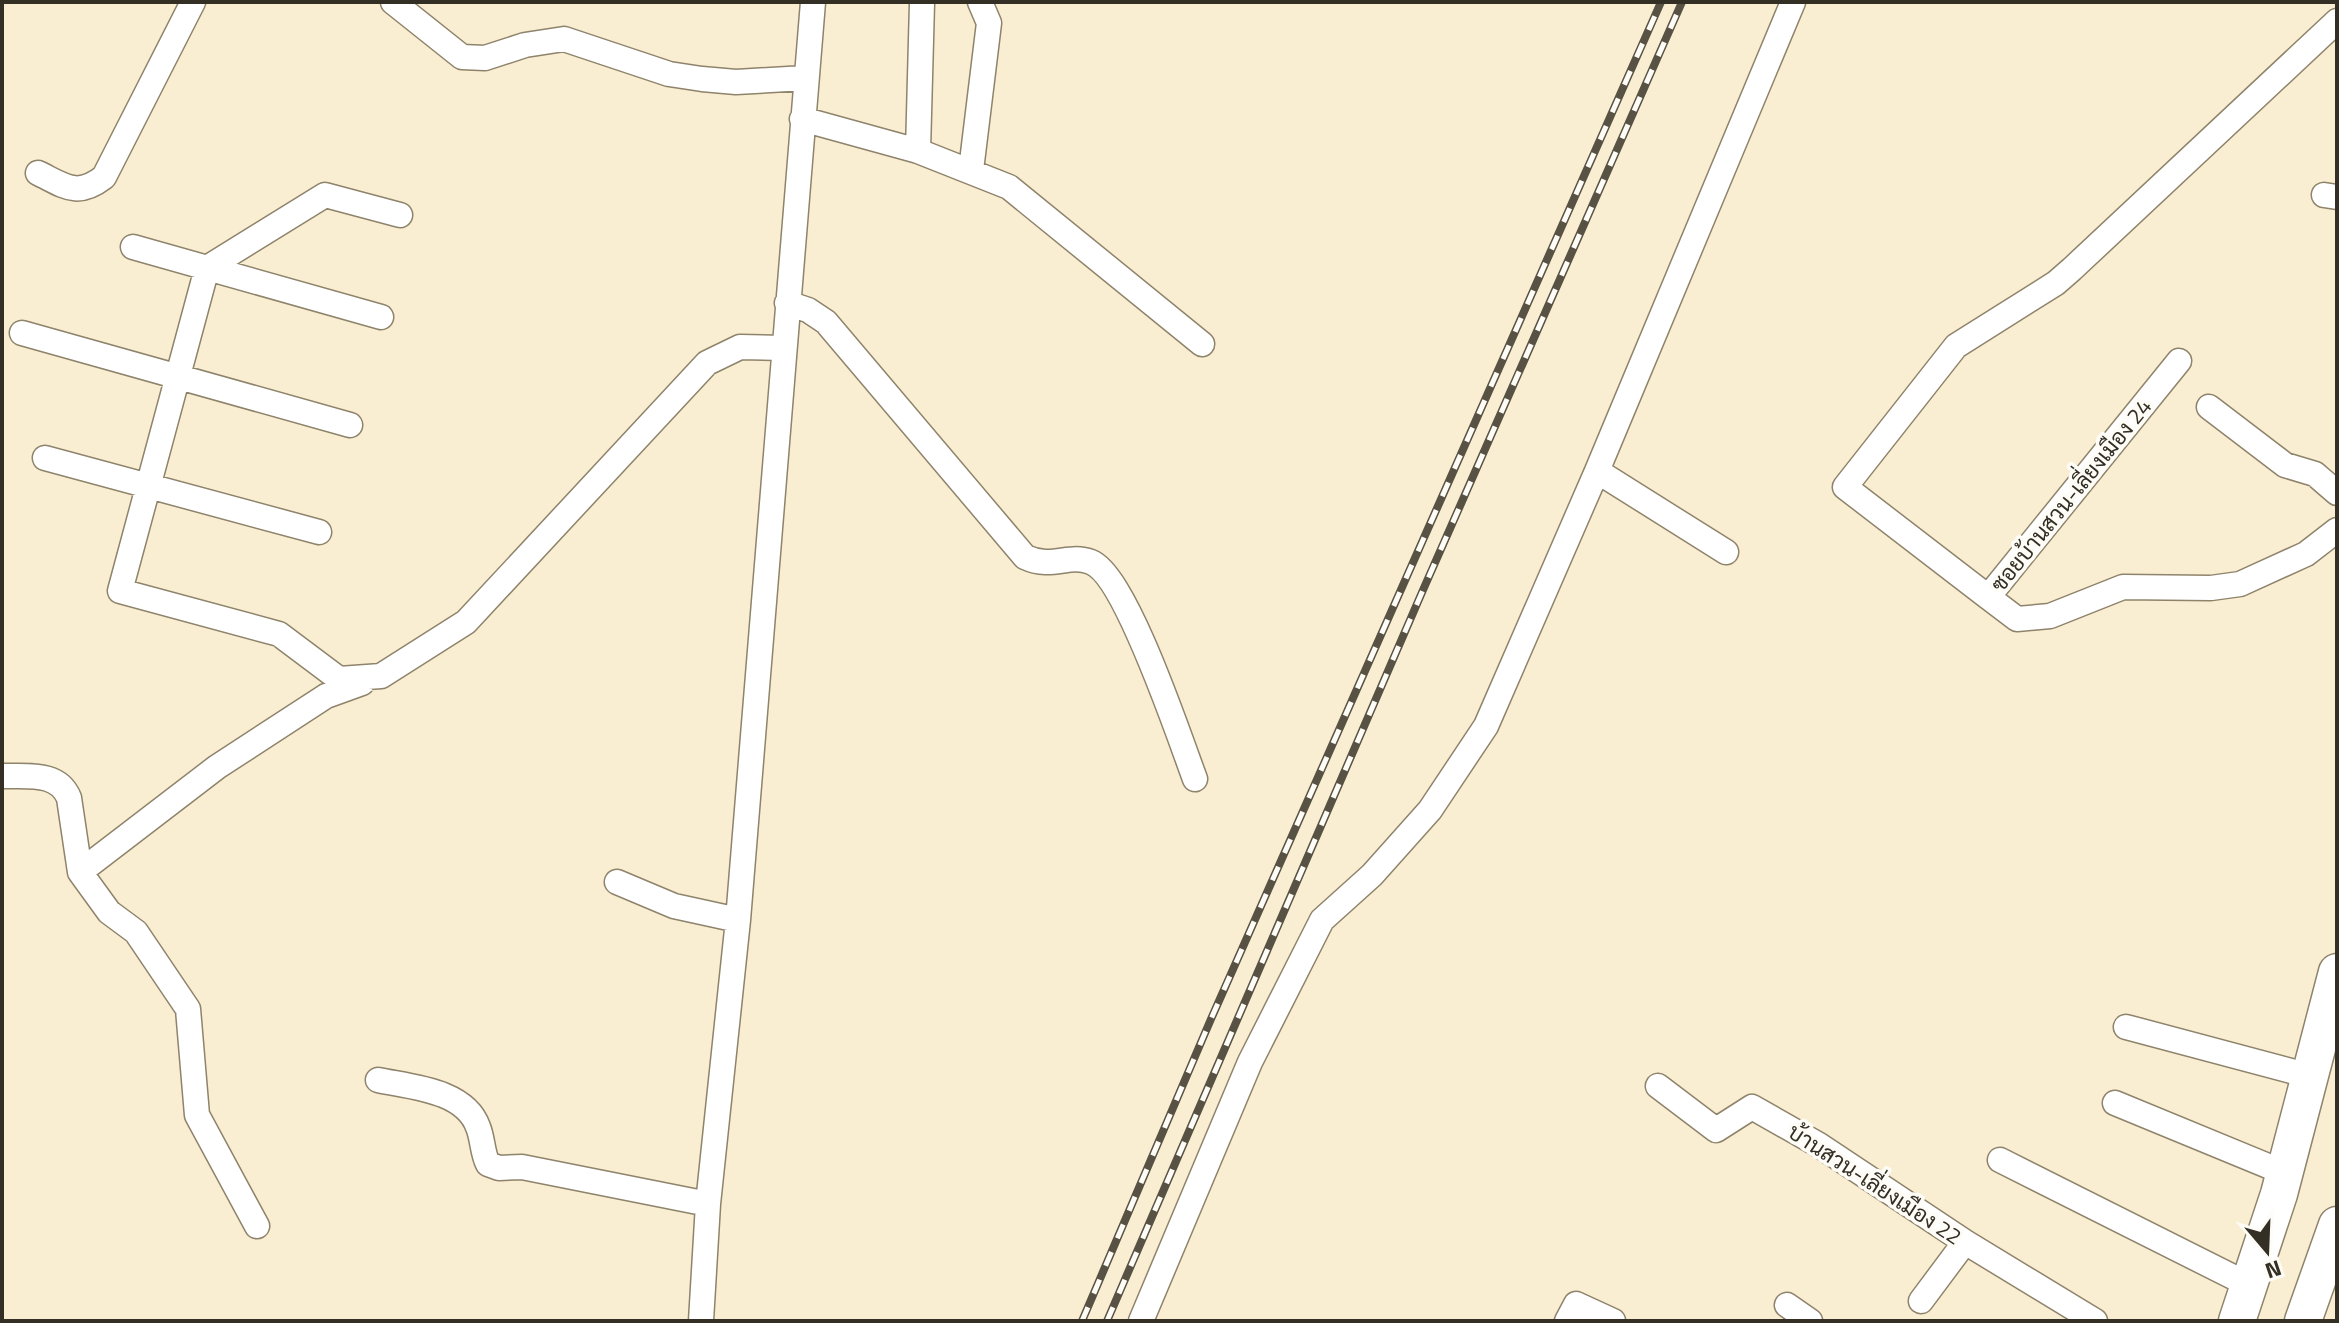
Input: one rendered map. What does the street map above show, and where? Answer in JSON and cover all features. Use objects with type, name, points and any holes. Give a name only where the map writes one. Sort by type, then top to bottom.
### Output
[{"type":"highway","points":[[2237,1321],[2285,1173],[2337,972]]},
{"type":"highway","points":[[2303,1321],[2337,1225]]},
{"type":"street","points":[[38,173],[74,190],[91,187],[104,177],[193,2]]},
{"type":"street","points":[[393,2],[462,57],[485,58],[525,45],[564,39],[669,74],[736,82],[805,78]]},
{"type":"street","points":[[971,170],[989,23],[980,2]]},
{"type":"street","points":[[1141,1321],[1250,1062],[1322,920],[1372,875],[1430,810],[1486,726],[1597,471],[1793,2]]},
{"type":"street","points":[[701,1321],[708,1204],[738,920],[811,3]]},
{"type":"street","points":[[918,151],[922,3]]},
{"type":"street","points":[[1988,597],[1845,487],[1956,346],[2072,269],[2337,21]]},
{"type":"street","points":[[802,119],[918,151],[1009,187],[1202,344]]},
{"type":"street","points":[[381,676],[339,679],[279,634],[120,591],[207,268],[325,195],[400,215]]},
{"type":"street","points":[[133,247],[381,317]]},
{"type":"street","points":[[787,303],[808,310],[826,322],[1025,557],[1039,564],[1078,559],[1094,563],[1106,576],[1137,627],[1195,779]]},
{"type":"street","points":[[22,333],[350,425]]},
{"type":"street","points":[[80,872],[229,759],[326,696],[381,676],[466,622],[707,363],[740,347],[783,348]]},
{"type":"street","name":"ซอยบ้านสวน-เลี่ยงเมือง 24","points":[[2179,361],[1988,597],[2017,619],[2050,616],[2123,587],[2211,588],[2240,584],[2306,554],[2337,530]]},
{"type":"street","points":[[2209,407],[2285,465],[2315,474],[2337,493]]},
{"type":"street","points":[[45,458],[319,532]]},
{"type":"street","points":[[1597,471],[1726,552]]},
{"type":"street","points":[[2,776],[43,777],[56,780],[64,788],[69,798],[80,872],[109,912],[136,932],[188,1009],[197,1115],[257,1226]]},
{"type":"street","points":[[617,882],[674,906],[738,920]]},
{"type":"street","points":[[2126,1027],[2310,1076]]},
{"type":"street","points":[[378,1080],[454,1099],[474,1118],[488,1164],[499,1168],[522,1167],[708,1204]]},
{"type":"street","name":"บ้านสวน-เลี่ยงเมือง 22","points":[[1658,1086],[1716,1130],[1752,1107],[1819,1145],[1965,1242],[2095,1321]]},
{"type":"street","points":[[2115,1103],[2285,1173]]},
{"type":"street","points":[[2000,1160],[2249,1285]]},
{"type":"street","points":[[1921,1301],[1965,1242]]},
{"type":"street","points":[[1567,1321],[1576,1304],[1613,1321]]},
{"type":"street","points":[[1787,1305],[1810,1321]]},
{"type":"railway","points":[[1082,1321],[1211,1019],[1661,2]]},
{"type":"railway","points":[[1107,1321],[1423,590],[1682,2]]}]
